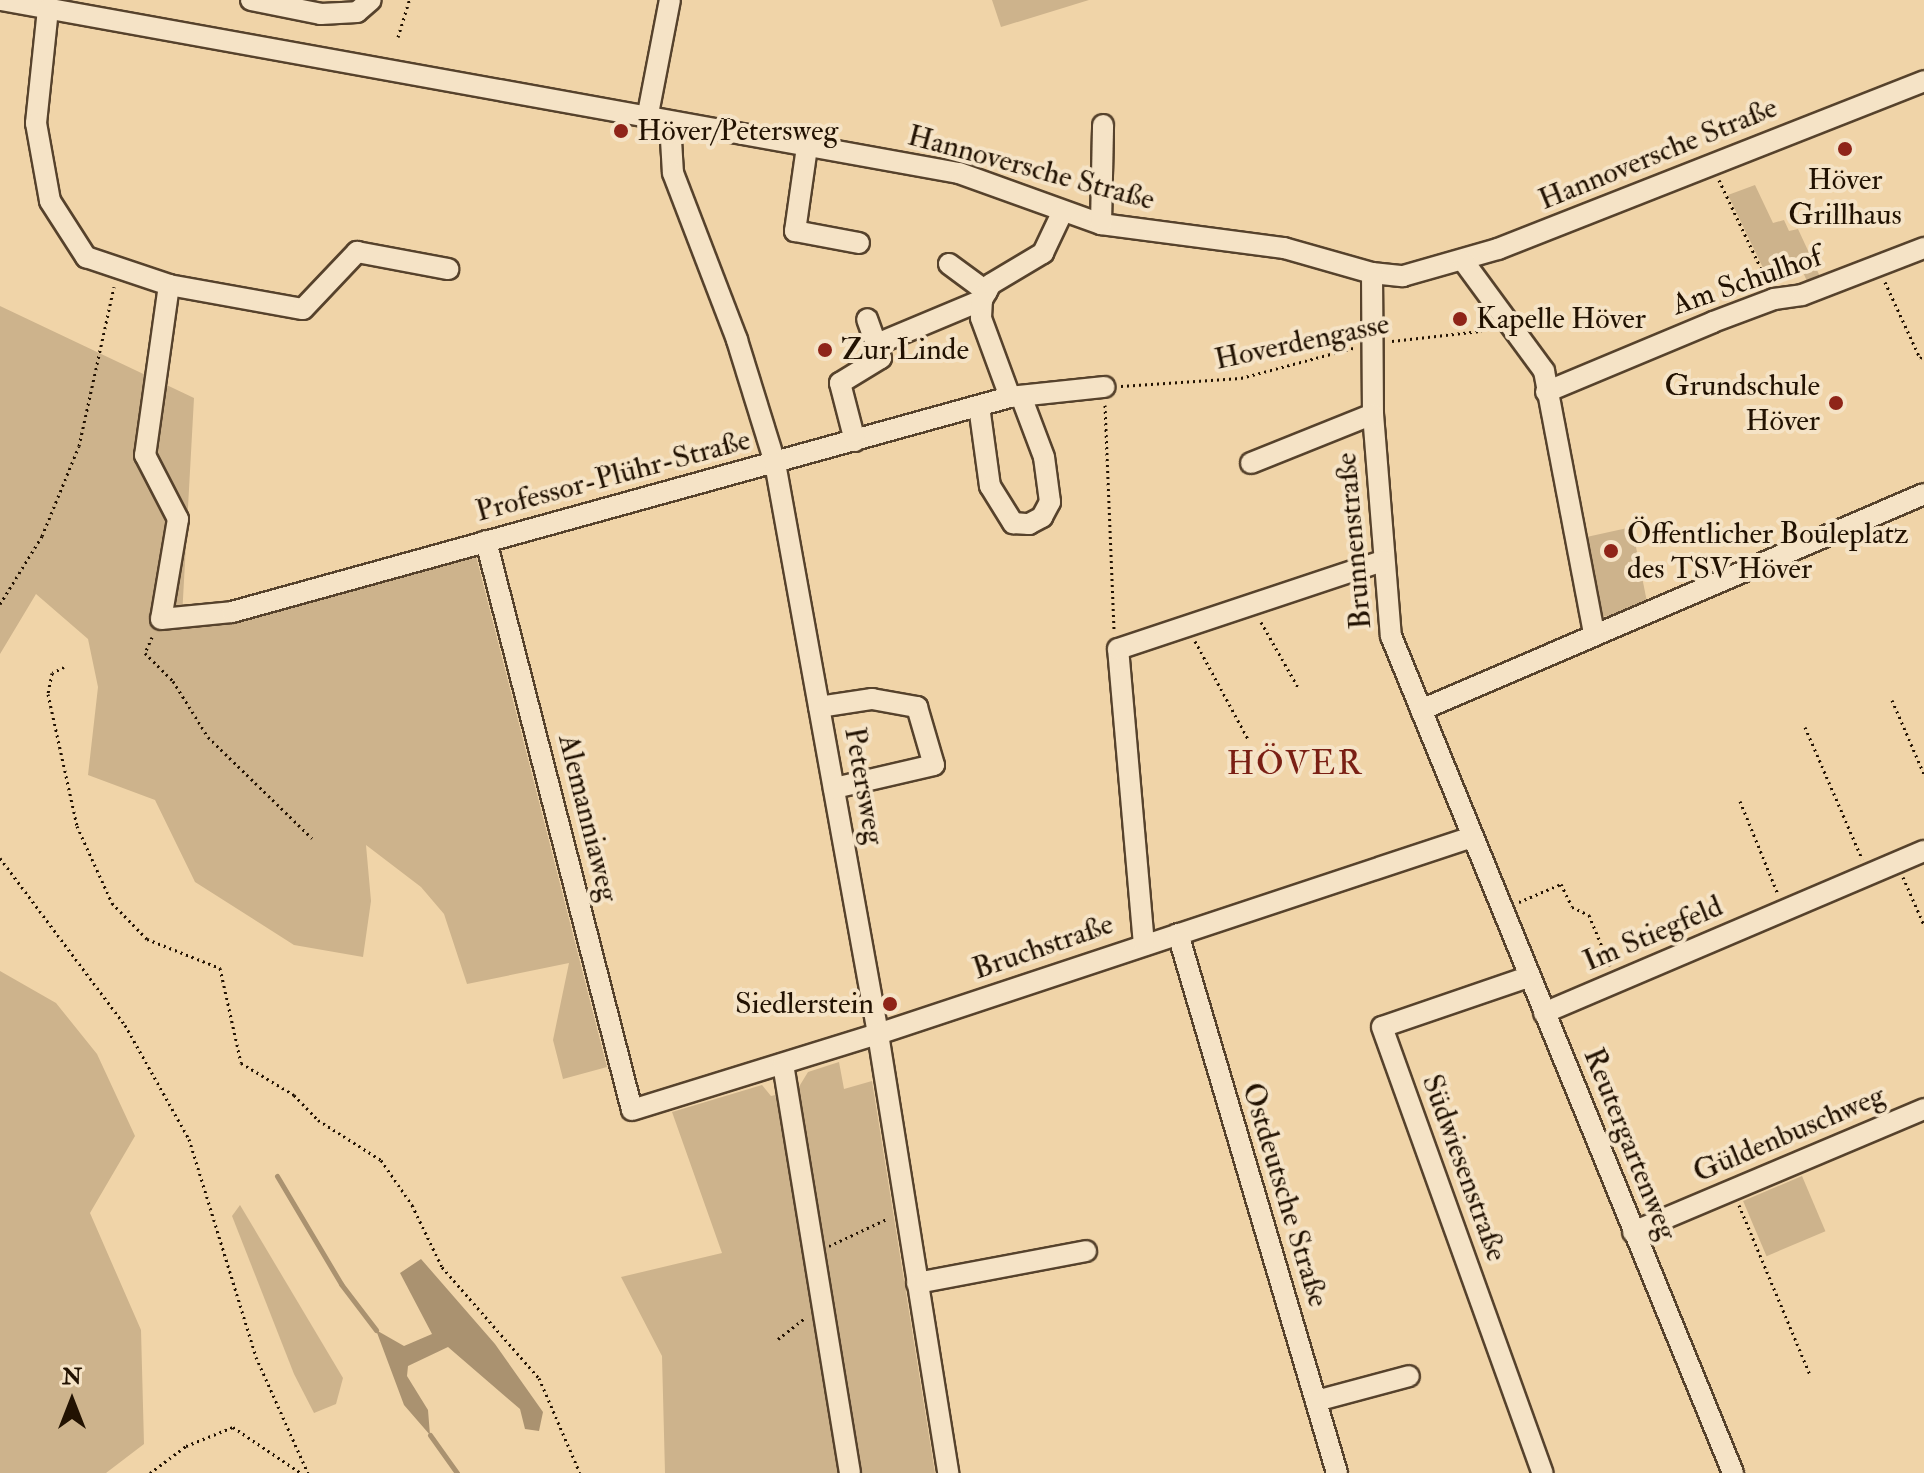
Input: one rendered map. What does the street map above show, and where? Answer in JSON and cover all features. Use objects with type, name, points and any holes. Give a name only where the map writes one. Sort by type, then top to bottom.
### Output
[{"type":"street","points":[[251,0],[321,14],[357,12],[371,0]]},
{"type":"street","points":[[647,119],[670,0]]},
{"type":"street","name":"Hannoversche Straße","points":[[14,1],[647,119],[959,173],[1062,213],[1101,224],[1284,248],[1372,273],[1422,275],[1464,262],[1924,81]]},
{"type":"street","points":[[48,9],[36,123],[50,201],[86,257],[169,285],[303,309],[357,252],[448,269]]},
{"type":"street","name":"Petersweg","points":[[670,123],[673,173],[737,340],[775,463],[878,1034],[948,1473]]},
{"type":"street","points":[[1101,224],[1103,125]]},
{"type":"street","points":[[807,147],[795,231],[859,243]]},
{"type":"street","points":[[877,344],[984,296],[1043,253],[1062,213]]},
{"type":"street","name":"Am Schulhof","points":[[1546,392],[1774,299],[1802,295],[1924,248]]},
{"type":"street","points":[[1464,262],[1534,351],[1546,392],[1594,634]]},
{"type":"street","points":[[949,264],[984,296]]},
{"type":"street","name":"Brunnenstraße","points":[[1372,273],[1370,344],[1373,414],[1391,636],[1472,837]]},
{"type":"street","points":[[161,619],[178,519],[145,455],[169,285]]},
{"type":"street","points":[[979,406],[990,486],[1013,523],[1029,524],[1042,517],[1050,502],[1044,457],[981,318],[984,296]]},
{"type":"street","points":[[855,441],[840,383],[879,361],[877,344],[867,319]]},
{"type":"street","name":"Professor-Plühr-Straße","points":[[161,619],[232,612],[1015,397],[1104,387]]},
{"type":"street","points":[[1251,463],[1373,414]]},
{"type":"street","points":[[1421,710],[1924,494]]},
{"type":"street","name":"Alemanniaweg","points":[[486,541],[632,1110]]},
{"type":"street","points":[[1144,945],[1118,649],[1383,561]]},
{"type":"street","points":[[819,707],[872,699],[917,707],[934,765],[834,788]]},
{"type":"street","name":"Bruchstraße","points":[[632,1110],[878,1034],[1472,837]]},
{"type":"street","name":"Reutergartenweg","points":[[1472,837],[1733,1473]]},
{"type":"street","name":"Im Stiegfeld","points":[[1544,1013],[1924,851]]},
{"type":"street","name":"Ostdeutsche Straße","points":[[1178,934],[1337,1473]]},
{"type":"street","name":"Südwiesenstraße","points":[[1528,977],[1382,1027],[1543,1473]]},
{"type":"street","points":[[783,1064],[850,1473]]},
{"type":"street","name":"Güldenbuschweg","points":[[1633,1232],[1924,1109]]},
{"type":"street","points":[[917,1283],[1086,1251]]},
{"type":"street","points":[[1316,1401],[1409,1376]]},
{"type":"path","points":[[398,37],[409,0]]},
{"type":"path","points":[[1719,180],[1774,299]]},
{"type":"path","points":[[1878,266],[1920,358],[1924,356]]},
{"type":"path","points":[[0,604],[42,536],[79,446],[117,269]]},
{"type":"path","name":"Hoverdengasse","points":[[1104,387],[1241,378],[1370,344],[1480,331],[1500,311]]},
{"type":"path","points":[[1104,387],[1112,619],[1118,649]]},
{"type":"path","points":[[1253,604],[1299,689]]},
{"type":"path","points":[[161,619],[145,653],[173,681],[208,737],[312,838]]},
{"type":"path","points":[[1190,625],[1200,655],[1248,739]]},
{"type":"path","points":[[64,667],[52,673],[48,694],[77,826],[112,903],[147,939],[220,968],[241,1063],[294,1095],[318,1120],[381,1160],[412,1205],[442,1267],[539,1378],[580,1473]]},
{"type":"path","points":[[1892,700],[1924,774]]},
{"type":"path","points":[[1805,727],[1868,874]]},
{"type":"path","points":[[1740,801],[1785,910]]},
{"type":"path","points":[[0,858],[125,1025],[189,1139],[256,1357],[308,1473]]},
{"type":"path","points":[[1897,862],[1924,925]]},
{"type":"path","points":[[1501,909],[1561,884],[1572,907],[1589,915],[1617,982]]},
{"type":"path","points":[[1733,1191],[1810,1375]]},
{"type":"path","points":[[814,1252],[870,1223],[907,1215]]},
{"type":"path","points":[[778,1339],[822,1308]]},
{"type":"path","points":[[150,1473],[186,1446],[233,1427],[301,1473]]},
{"type":"shaded area","points":[[992,0],[1089,0],[1001,27]]},
{"type":"shaded area","points":[[1755,185],[1773,223],[1784,220],[1789,231],[1798,229],[1823,283],[1810,288],[1798,261],[1765,272],[1728,195]]},
{"type":"shaded area","points":[[0,306],[194,398],[182,617],[475,552],[607,1067],[563,1079],[553,1040],[569,963],[467,984],[444,914],[421,887],[366,845],[371,901],[363,957],[294,945],[195,882],[155,800],[88,775],[98,687],[88,639],[36,594],[0,654]]},
{"type":"shaded area","points":[[1632,527],[1647,602],[1609,618],[1597,613],[1582,538]]},
{"type":"shaded area","points":[[0,971],[56,1003],[97,1054],[135,1136],[90,1213],[141,1330],[144,1444],[106,1473],[0,1473]]},
{"type":"shaded area","points":[[839,1062],[844,1089],[872,1081],[935,1473],[665,1473],[662,1356],[621,1277],[722,1253],[672,1112],[762,1085],[771,1096],[797,1090],[808,1072]]},
{"type":"shaded area","points":[[1802,1176],[1825,1231],[1767,1256],[1743,1201]]},
{"type":"shaded area","points":[[240,1205],[343,1378],[336,1404],[314,1413],[294,1374],[232,1216]]},
{"type":"shaded area","points":[[421,1259],[495,1344],[543,1412],[539,1431],[525,1429],[520,1409],[448,1347],[408,1366],[407,1376],[428,1410],[430,1435],[404,1405],[376,1330],[404,1346],[432,1334],[400,1273]]},
{"type":"waterway","points":[[277,1176],[341,1284],[376,1330]]},
{"type":"waterway","points":[[430,1435],[457,1473]]},
{"type":"place","name":"Höver/Petersweg","points":[[621,131]]},
{"type":"place","name":"Höver Grillhaus","points":[[1845,149]]},
{"type":"place","name":"Kapelle Höver","points":[[1460,319]]},
{"type":"place","name":"Zur Linde","points":[[825,350]]},
{"type":"place","name":"Grundschule Höver","points":[[1836,403]]},
{"type":"place","name":"Öffentlicher Bouleplatz des TSV Höver","points":[[1611,551]]},
{"type":"place","name":"Siedlerstein","points":[[890,1004]]},
{"type":"district","name":"HÖVER","points":[[1295,764]]}]
